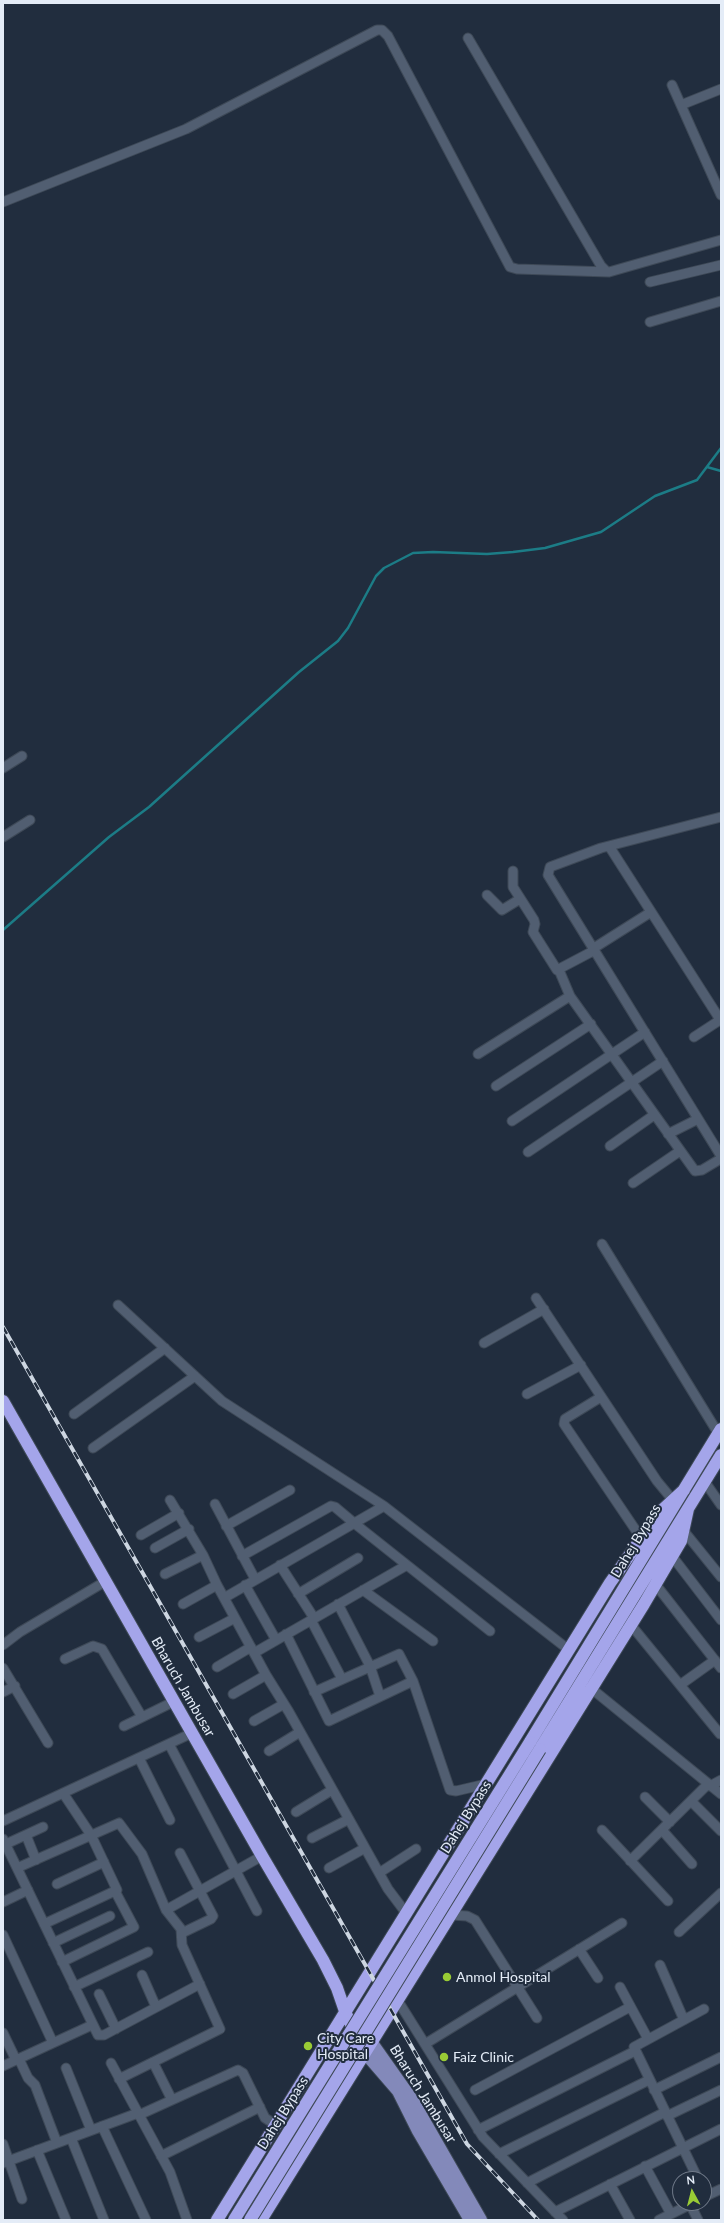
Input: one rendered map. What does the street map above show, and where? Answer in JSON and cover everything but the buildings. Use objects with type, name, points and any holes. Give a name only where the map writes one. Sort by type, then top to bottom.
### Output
[{"type":"highway","name":"Bharuch Jambusar","points":[[3,1401],[337,1988],[346,2014],[369,2048]]},
{"type":"highway","points":[[217,2220],[346,2014],[610,1583],[659,1513],[675,1502],[686,1487],[720,1431]]},
{"type":"highway","name":"Dahej Bypass","points":[[234,2220],[721,1455]]},
{"type":"highway","points":[[686,1487],[702,1486]]},
{"type":"highway","name":"Dahej Bypass","points":[[250,2220],[535,1745],[675,1502]]},
{"type":"highway","points":[[261,2220],[656,1585],[681,1541],[688,1508]]},
{"type":"highway","name":"Bharuch Jambusar","points":[[337,1988],[354,2001],[369,2048]]},
{"type":"main road","name":"Bharuch Jambusar","points":[[369,2048],[398,2091],[418,2131],[470,2220]]},
{"type":"main road","name":"Bharuch Jambusar","points":[[369,2048],[413,2101],[481,2220]]},
{"type":"street","points":[[3,202],[186,129],[372,31],[382,30],[388,36],[510,267],[517,270],[616,270],[721,240]]},
{"type":"street","points":[[468,38],[601,266],[606,271]]},
{"type":"street","points":[[672,85],[721,195]]},
{"type":"street","points":[[681,105],[721,89]]},
{"type":"street","points":[[712,174],[721,170]]},
{"type":"street","points":[[650,282],[721,265]]},
{"type":"street","points":[[650,322],[721,301]]},
{"type":"street","points":[[3,768],[22,756]]},
{"type":"street","points":[[513,872],[513,887],[534,920],[533,932],[559,970],[570,996],[695,1171],[702,1170],[720,1161],[698,1119],[550,879],[548,872],[554,865],[609,846],[721,816]]},
{"type":"street","points":[[3,837],[30,820]]},
{"type":"street","points":[[609,846],[721,1021],[694,1037]]},
{"type":"street","points":[[487,895],[502,910],[520,899]]},
{"type":"street","points":[[559,970],[651,912]]},
{"type":"street","points":[[478,1054],[570,996]]},
{"type":"street","points":[[496,1086],[591,1024]]},
{"type":"street","points":[[512,1121],[645,1032]]},
{"type":"street","points":[[528,1152],[663,1061]]},
{"type":"street","points":[[610,1146],[654,1114]]},
{"type":"street","points":[[668,1134],[698,1119]]},
{"type":"street","points":[[633,1183],[680,1151]]},
{"type":"street","points":[[602,1244],[720,1431]]},
{"type":"street","points":[[536,1298],[657,1481],[675,1502]]},
{"type":"street","points":[[118,1305],[222,1401],[384,1506],[569,1650]]},
{"type":"street","points":[[484,1343],[544,1309]]},
{"type":"street","points":[[74,1414],[165,1348]]},
{"type":"street","points":[[527,1394],[581,1365]]},
{"type":"street","points":[[93,1448],[195,1376]]},
{"type":"street","points":[[601,1396],[565,1419],[564,1424],[641,1538]]},
{"type":"street","points":[[702,1486],[721,1504]]},
{"type":"street","points":[[226,1526],[290,1490]]},
{"type":"street","points":[[170,1500],[203,1555],[217,1586],[266,1675],[300,1732],[379,1873],[406,1914]]},
{"type":"street","points":[[215,1504],[255,1579]]},
{"type":"street","points":[[242,1556],[331,1506],[339,1509],[354,1523],[490,1630]]},
{"type":"street","points":[[224,1598],[384,1506]]},
{"type":"street","points":[[141,1535],[179,1513]]},
{"type":"street","points":[[155,1548],[188,1529]]},
{"type":"street","points":[[683,1530],[721,1577]]},
{"type":"street","points":[[165,1574],[203,1555]]},
{"type":"street","points":[[672,1556],[721,1620]]},
{"type":"street","points":[[298,1594],[358,1558]]},
{"type":"street","points":[[280,1565],[312,1619],[342,1679]]},
{"type":"street","points":[[217,1667],[276,1640],[407,1565]]},
{"type":"street","points":[[3,1645],[20,1632],[106,1581]]},
{"type":"street","points":[[245,1585],[276,1640]]},
{"type":"street","points":[[656,1585],[721,1668]]},
{"type":"street","points":[[183,1604],[217,1586]]},
{"type":"street","points":[[364,1590],[434,1641]]},
{"type":"street","points":[[338,1604],[370,1666],[378,1693]]},
{"type":"street","points":[[199,1636],[235,1618]]},
{"type":"street","points":[[631,1625],[680,1685],[719,1727]]},
{"type":"street","points":[[286,1634],[329,1721],[413,1681]]},
{"type":"street","points":[[65,1660],[93,1646],[102,1649],[142,1717]]},
{"type":"street","points":[[314,1692],[399,1654],[413,1681],[450,1790],[456,1791],[486,1784]]},
{"type":"street","points":[[680,1685],[715,1660]]},
{"type":"street","points":[[3,1668],[48,1743]]},
{"type":"street","points":[[234,1694],[266,1675]]},
{"type":"street","points":[[3,1692],[15,1686]]},
{"type":"street","points":[[402,1686],[416,1691]]},
{"type":"street","points":[[592,1689],[721,1794]]},
{"type":"street","points":[[124,1726],[173,1702]]},
{"type":"street","points":[[254,1721],[284,1704]]},
{"type":"street","points":[[269,1751],[300,1732]]},
{"type":"street","points":[[3,1821],[192,1733]]},
{"type":"street","points":[[169,1744],[257,1911]]},
{"type":"street","points":[[139,1758],[170,1820]]},
{"type":"street","points":[[630,1861],[691,1801],[709,1785],[721,1780]]},
{"type":"street","points":[[296,1812],[332,1790]]},
{"type":"street","points":[[62,1962],[134,1927],[115,1891],[116,1886],[91,1835],[63,1793]]},
{"type":"street","points":[[645,1797],[670,1822]]},
{"type":"street","points":[[691,1801],[721,1832]]},
{"type":"street","points":[[312,1838],[349,1819]]},
{"type":"street","points":[[17,1868],[119,1822],[142,1854],[166,1910],[182,1933],[182,1945],[220,2029],[119,2079]]},
{"type":"street","points":[[43,1827],[26,1835],[4,1842],[96,2033],[101,2036],[116,2029],[200,1984]]},
{"type":"street","points":[[602,1830],[668,1901]]},
{"type":"street","points":[[662,1830],[692,1864]]},
{"type":"street","points":[[26,1835],[36,1860]]},
{"type":"street","points":[[329,1868],[365,1848]]},
{"type":"street","points":[[379,1873],[416,1849]]},
{"type":"street","points":[[180,1853],[201,1890],[213,1916],[212,1919],[182,1933]]},
{"type":"street","points":[[166,1910],[262,1856]]},
{"type":"street","points":[[57,1884],[104,1862]]},
{"type":"street","points":[[3,1902],[28,1890]]},
{"type":"street","points":[[44,1924],[115,1891]]},
{"type":"street","points":[[679,1932],[721,1893]]},
{"type":"street","points":[[451,1915],[467,1916],[475,1920],[537,2018]]},
{"type":"street","points":[[53,1943],[110,1916]]},
{"type":"street","points":[[425,2044],[622,1922]]},
{"type":"street","points":[[3,1935],[53,2043]]},
{"type":"street","points":[[579,1949],[598,1978]]},
{"type":"street","points":[[74,1987],[148,1952]]},
{"type":"street","points":[[660,1965],[684,2020]]},
{"type":"street","points":[[142,1975],[156,2007]]},
{"type":"street","points":[[620,1987],[648,2039]]},
{"type":"street","points":[[99,1994],[116,2029]]},
{"type":"street","points":[[398,2001],[478,2130],[499,2154],[563,2220]]},
{"type":"street","points":[[475,2090],[630,2007]]},
{"type":"street","points":[[694,2171],[635,2051],[635,2046],[704,2009]]},
{"type":"street","points":[[3,2066],[92,2025]]},
{"type":"street","points":[[3,2033],[28,2078],[36,2086],[57,2143]]},
{"type":"street","points":[[478,2130],[635,2051]]},
{"type":"street","points":[[654,2090],[721,2057]]},
{"type":"street","points":[[152,2062],[172,2100]]},
{"type":"street","points":[[111,2063],[172,2177],[187,2220]]},
{"type":"street","points":[[66,2068],[91,2130]]},
{"type":"street","points":[[6,2162],[138,2114],[238,2070],[243,2073],[266,2120],[276,2125]]},
{"type":"street","points":[[499,2154],[649,2080]]},
{"type":"street","points":[[527,2182],[666,2114],[721,2090]]},
{"type":"street","points":[[161,2156],[260,2107]]},
{"type":"street","points":[[102,2126],[146,2220]]},
{"type":"street","points":[[555,2212],[682,2147],[721,2129]]},
{"type":"street","points":[[70,2138],[104,2220]]},
{"type":"street","points":[[3,2144],[6,2162],[22,2200]]},
{"type":"street","points":[[37,2150],[66,2220]]},
{"type":"street","points":[[645,2166],[664,2218],[678,2211]]},
{"type":"street","points":[[610,2184],[630,2220]]},
{"type":"waterway","points":[[3,930],[109,837],[149,807],[299,672],[338,641],[348,628],[376,576],[384,568],[413,553],[433,552],[487,554],[513,552],[545,548],[601,532],[655,496],[697,480],[721,448]]},
{"type":"waterway","points":[[707,467],[721,471]]},
{"type":"railway","points":[[3,1327],[467,2144],[538,2220]]},
{"type":"place","name":"Anmol Hospital","points":[[447,1977]]},
{"type":"place","name":"City Care Hospital","points":[[308,2046]]},
{"type":"place","name":"Faiz Clinic","points":[[444,2057]]}]
